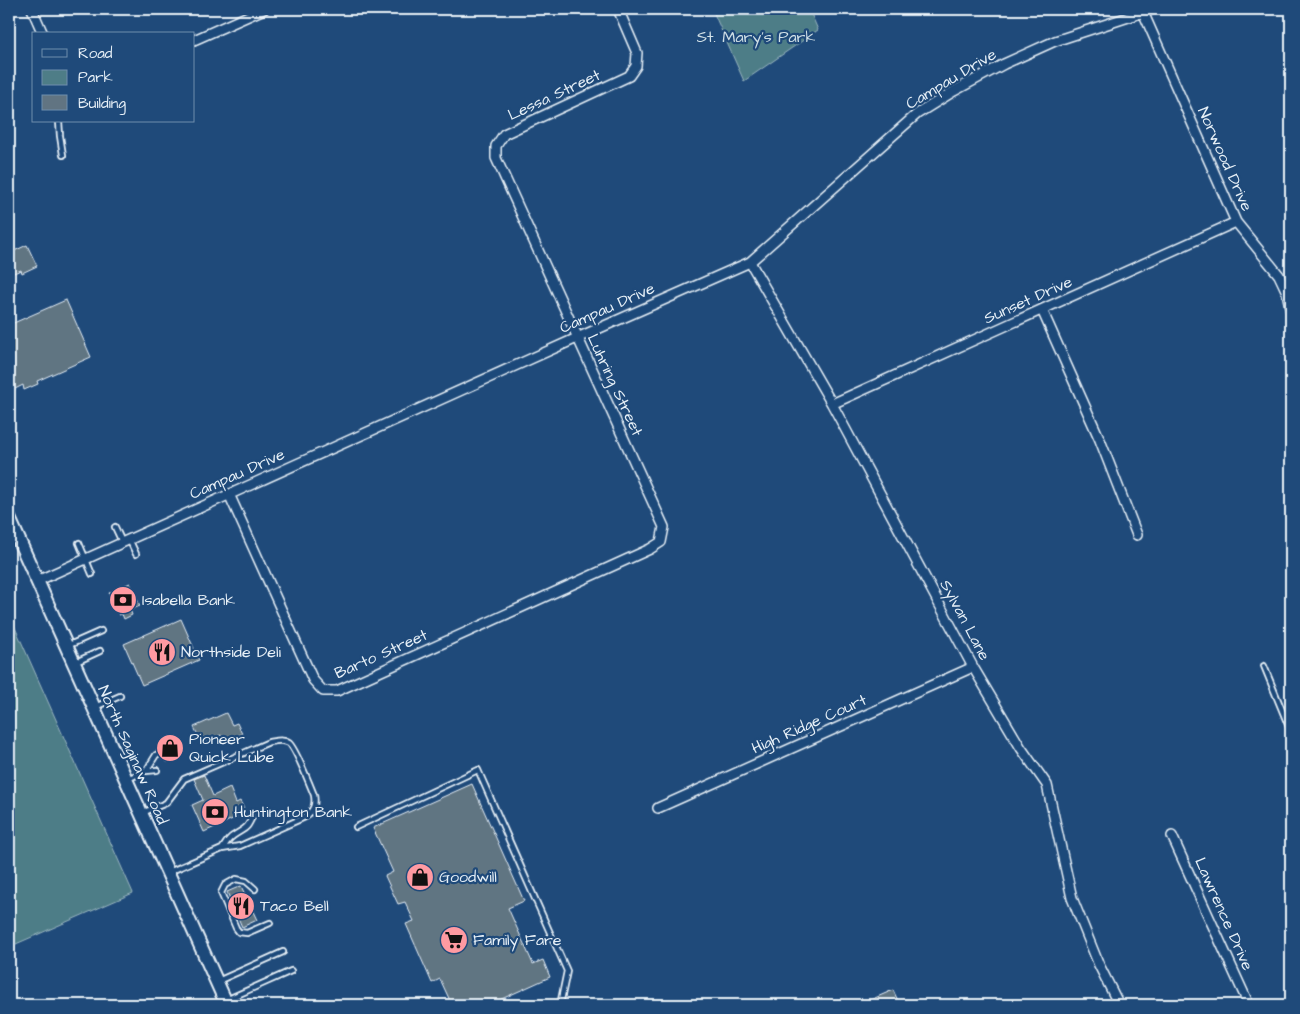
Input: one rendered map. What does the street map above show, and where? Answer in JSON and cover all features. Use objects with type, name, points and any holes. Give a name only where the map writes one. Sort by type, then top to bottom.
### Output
[{"type":"main road","name":"North Saginaw Road","points":[[9,518],[226,1003]]},
{"type":"street","points":[[32,9],[42,32]]},
{"type":"street","points":[[195,40],[264,9]]},
{"type":"street","name":"Lessa Street","points":[[496,146],[504,134],[629,76],[636,66],[637,53],[618,9]]},
{"type":"street","name":"Campau Drive","points":[[37,581],[750,262],[883,143],[917,114],[939,100],[1004,64],[1056,41],[1153,9]]},
{"type":"street","name":"Norwood Drive","points":[[1143,12],[1236,222],[1279,275],[1287,292],[1291,312]]},
{"type":"street","name":"Luhring Street","points":[[496,146],[496,158],[664,527],[661,542],[650,549]]},
{"type":"street","name":"Sunset Drive","points":[[832,404],[1236,222]]},
{"type":"street","name":"Sylvan Lane","points":[[750,262],[832,404],[973,667],[1021,748],[1047,784],[1072,898],[1098,965],[1119,1005]]},
{"type":"street","points":[[1042,310],[1100,440],[1137,535]]},
{"type":"street","name":"Barto Street","points":[[229,494],[313,680],[323,691],[337,691],[650,549]]},
{"type":"street","name":"High Ridge Court","points":[[658,808],[973,667]]},
{"type":"street","name":"Lawrence Drive","points":[[1172,836],[1249,1005]]},
{"type":"lane","points":[[59,122],[63,155]]},
{"type":"lane","points":[[116,526],[136,554]]},
{"type":"lane","points":[[79,543],[92,574]]},
{"type":"lane","points":[[66,646],[101,631]]},
{"type":"lane","points":[[74,663],[100,652]]},
{"type":"lane","points":[[1264,666],[1291,732]]},
{"type":"lane","points":[[94,708],[120,696]]},
{"type":"lane","points":[[141,813],[166,803],[184,780],[269,742],[281,740],[289,743],[294,751],[314,794],[315,802],[312,812],[305,818],[240,846],[222,849],[168,873]]},
{"type":"lane","points":[[146,771],[156,755],[162,752]]},
{"type":"lane","points":[[126,780],[146,771],[157,770]]},
{"type":"lane","points":[[356,827],[478,770],[567,971],[560,1005]]},
{"type":"lane","points":[[222,849],[232,837],[244,831],[253,816]]},
{"type":"lane","points":[[255,889],[246,880],[236,879],[225,885],[221,892],[236,928],[240,932],[247,933],[270,923]]},
{"type":"lane","points":[[216,981],[282,952]]},
{"type":"lane","points":[[226,1003],[291,971]]},
{"type":"green space","name":"St. Mary's Park","points":[[712,9],[809,9],[818,30],[744,81]]},
{"type":"green space","points":[[9,614],[133,893],[9,947]]},
{"type":"building","points":[[27,245],[37,266],[22,273],[21,270],[9,275],[9,256],[13,254],[12,252]]},
{"type":"building","points":[[66,300],[91,357],[37,381],[38,384],[24,390],[23,385],[9,392],[9,325]]},
{"type":"building","points":[[130,583],[140,606],[130,610],[132,615],[124,619],[122,614],[119,615],[109,593]]},
{"type":"building","points":[[181,619],[199,660],[142,685],[124,644]]},
{"type":"building","points":[[226,713],[232,725],[237,723],[242,734],[224,742],[221,735],[202,744],[194,727]]},
{"type":"building","points":[[174,737],[182,756],[167,762],[164,755],[166,751],[164,748],[161,748],[159,743]]},
{"type":"building","points":[[204,775],[213,796],[230,788],[236,803],[240,801],[244,809],[237,812],[239,816],[204,832],[192,805],[203,800],[194,779]]},
{"type":"building","points":[[472,784],[524,901],[508,908],[533,964],[543,960],[550,977],[495,1002],[496,1005],[452,1005],[440,979],[432,983],[406,924],[414,921],[405,902],[398,904],[385,876],[393,872],[373,828]]},
{"type":"building","name":"Taco Bell","points":[[241,886],[257,920],[242,927],[227,892]]},
{"type":"building","points":[[893,990],[900,1005],[859,1005]]},
{"type":"place","name":"Isabella Bank","points":[[123,600]]},
{"type":"place","name":"Northside Deli","points":[[162,652]]},
{"type":"place","name":"Pioneer Quick Lube","points":[[170,748]]},
{"type":"place","name":"Huntington Bank","points":[[215,812]]},
{"type":"place","name":"Goodwill","points":[[420,877]]},
{"type":"place","name":"Taco Bell","points":[[241,906]]},
{"type":"place","name":"Family Fare","points":[[454,940]]}]
